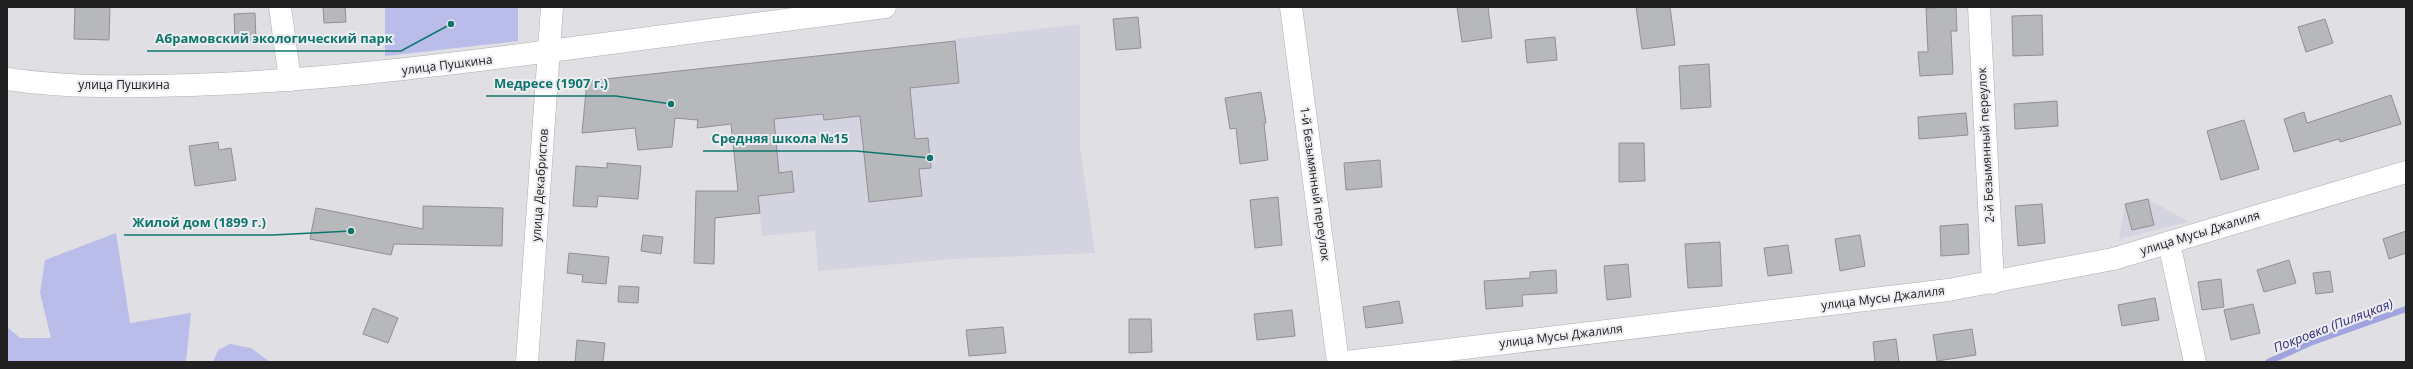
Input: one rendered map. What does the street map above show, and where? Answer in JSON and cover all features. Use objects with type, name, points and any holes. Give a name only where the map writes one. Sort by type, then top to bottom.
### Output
[{"type":"street","points":[[280,7],[290,80]]},
{"type":"street","name":"улица Декабристов","points":[[527,362],[552,7]]},
{"type":"street","name":"улица Пушкина","points":[[7,79],[92,86],[167,86],[290,80],[404,70],[885,7]]},
{"type":"street","name":"1-й Безымянный переулок","points":[[1291,7],[1338,362]]},
{"type":"street","name":"2-й Безымянный переулок","points":[[1979,7],[1993,283]]},
{"type":"street","name":"улица Мусы Джалиля","points":[[1347,362],[1940,291],[1993,283],[2113,259],[2169,244],[2406,172]]},
{"type":"street","points":[[2169,244],[2195,362]]},
{"type":"shaded area","points":[[385,7],[518,7],[518,41],[385,56]]},
{"type":"shaded area","points":[[1080,24],[1080,146],[1095,253],[953,259],[818,271],[815,231],[762,236],[758,196],[794,192],[792,171],[779,173],[767,61],[955,41],[955,39]]},
{"type":"shaded area","points":[[2148,199],[2189,222],[2119,239],[2125,204]]},
{"type":"shaded area","points":[[116,233],[130,323],[191,313],[186,362],[7,362],[7,327],[20,338],[51,338],[40,293],[45,260]]},
{"type":"shaded area","points":[[230,344],[251,348],[270,362],[213,362],[218,350]]},
{"type":"building","points":[[75,7],[110,7],[109,40],[74,39]]},
{"type":"building","points":[[323,7],[345,7],[346,22],[324,23]]},
{"type":"building","points":[[1457,7],[1488,7],[1492,38],[1462,42]]},
{"type":"building","points":[[1636,7],[1670,7],[1675,45],[1642,49]]},
{"type":"building","points":[[1956,7],[1957,31],[1951,31],[1953,74],[1920,76],[1918,52],[1928,52],[1926,8]]},
{"type":"building","points":[[255,13],[256,41],[235,41],[234,14]]},
{"type":"building","points":[[2042,15],[2043,55],[2013,56],[2012,16]]},
{"type":"building","points":[[1138,17],[1141,48],[1116,50],[1113,19]]},
{"type":"building","points":[[2325,19],[2333,43],[2306,52],[2298,27]]},
{"type":"building","points":[[1555,37],[1557,60],[1527,63],[1525,40]]},
{"type":"building","points":[[955,41],[959,83],[910,88],[915,139],[928,138],[931,168],[919,169],[922,196],[869,202],[860,116],[824,120],[823,114],[774,119],[779,173],[792,171],[794,192],[758,196],[760,213],[715,218],[714,264],[694,263],[696,191],[738,191],[731,124],[697,128],[698,120],[675,118],[672,147],[638,150],[635,128],[582,133],[587,81]]},
{"type":"building","points":[[1709,64],[1711,107],[1681,109],[1679,66]]},
{"type":"building","points":[[1261,92],[1266,123],[1264,123],[1268,160],[1240,164],[1236,128],[1230,129],[1225,98]]},
{"type":"building","points":[[2391,95],[2401,124],[2340,142],[2339,139],[2294,152],[2284,119],[2304,112],[2307,123]]},
{"type":"building","points":[[2057,101],[2058,126],[2015,129],[2014,104]]},
{"type":"building","points":[[1966,113],[1968,135],[1919,139],[1918,117]]},
{"type":"building","points":[[2244,120],[2259,169],[2221,180],[2207,131]]},
{"type":"building","points":[[218,142],[219,150],[231,148],[236,180],[195,186],[189,146]]},
{"type":"building","points":[[1619,143],[1644,143],[1645,181],[1619,182]]},
{"type":"building","points":[[1380,160],[1382,187],[1346,190],[1344,163]]},
{"type":"building","points":[[607,163],[641,166],[638,199],[598,196],[597,207],[573,206],[576,166],[607,168]]},
{"type":"building","points":[[1278,197],[1282,245],[1255,248],[1250,200]]},
{"type":"building","points":[[2148,199],[2154,225],[2132,230],[2125,204]]},
{"type":"building","points":[[2042,204],[2045,243],[2018,246],[2015,206]]},
{"type":"building","points":[[423,206],[503,208],[502,246],[394,244],[391,255],[310,239],[316,208],[423,229]]},
{"type":"building","points":[[1968,224],[1969,254],[1941,256],[1940,226]]},
{"type":"building","points":[[2406,231],[2406,253],[2389,259],[2383,239]]},
{"type":"building","points":[[643,235],[663,237],[661,254],[641,251]]},
{"type":"building","points":[[1860,235],[1865,266],[1840,271],[1835,239]]},
{"type":"building","points":[[1720,242],[1722,286],[1688,288],[1685,244]]},
{"type":"building","points":[[1788,245],[1792,273],[1768,276],[1764,248]]},
{"type":"building","points":[[569,253],[609,257],[606,284],[582,282],[583,275],[567,273]]},
{"type":"building","points":[[2289,260],[2296,283],[2264,292],[2257,270]]},
{"type":"building","points":[[1628,264],[1631,297],[1607,300],[1604,266]]},
{"type":"building","points":[[1556,270],[1557,293],[1522,295],[1523,306],[1486,309],[1484,281],[1530,278],[1530,272]]},
{"type":"building","points":[[2330,271],[2333,292],[2316,294],[2313,273]]},
{"type":"building","points":[[2221,279],[2224,307],[2202,310],[2198,282]]},
{"type":"building","points":[[619,286],[639,287],[638,303],[618,302]]},
{"type":"building","points":[[2155,298],[2159,320],[2122,326],[2118,305]]},
{"type":"building","points":[[1399,301],[1403,323],[1366,328],[1363,307]]},
{"type":"building","points":[[2253,304],[2260,333],[2231,340],[2224,310]]},
{"type":"building","points":[[373,308],[398,318],[388,343],[363,334]]},
{"type":"building","points":[[1292,310],[1295,336],[1257,340],[1254,314]]},
{"type":"building","points":[[1129,319],[1151,319],[1152,352],[1129,353]]},
{"type":"building","points":[[1003,327],[1006,353],[969,356],[966,330]]},
{"type":"building","points":[[1972,329],[1976,355],[1937,361],[1933,335]]},
{"type":"building","points":[[1896,339],[1899,362],[1875,362],[1873,342]]},
{"type":"building","points":[[577,340],[605,343],[603,362],[575,362]]},
{"type":"waterway","name":"Покровка (Пиляцкая)","points":[[2268,362],[2310,343],[2406,309]]},
{"type":"place","name":"Абрамовский экологический парк","points":[[451,24]]},
{"type":"place","name":"Медресе (1907 г.)","points":[[671,104]]},
{"type":"place","name":"Средняя школа №15","points":[[930,158]]},
{"type":"place","name":"Жилой дом (1899 г.)","points":[[351,231]]}]
